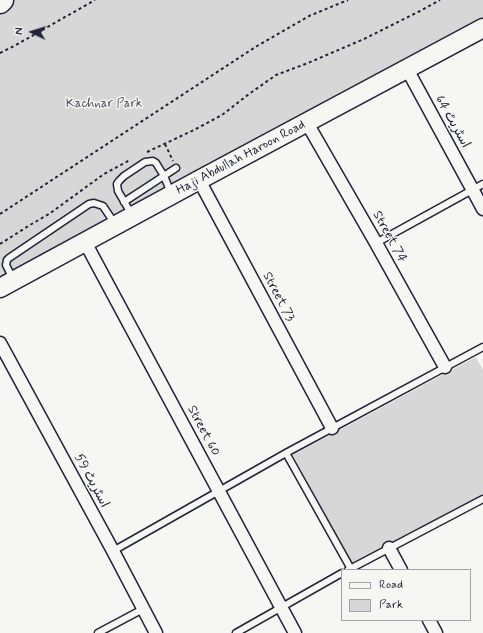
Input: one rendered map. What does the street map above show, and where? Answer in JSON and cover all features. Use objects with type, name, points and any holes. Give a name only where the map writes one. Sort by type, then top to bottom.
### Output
[{"type":"street","name":"Haji Abdullah Haroon Road","points":[[7,284],[116,225],[128,209],[172,195],[483,28]]},
{"type":"street","name":"اسٹریٹ 64","points":[[407,69],[478,187],[483,209]]},
{"type":"street","name":"Street 74","points":[[307,123],[445,367]]},
{"type":"street","name":"Street 73","points":[[199,180],[332,428]]},
{"type":"street","name":"Street 60","points":[[84,242],[220,491],[295,633]]},
{"type":"street","name":"اسٹریٹ 59","points":[[0,343],[156,633]]},
{"type":"street","points":[[389,548],[400,569]]},
{"type":"street","points":[[430,621],[436,633]]},
{"type":"lane","points":[[172,195],[164,176],[156,163],[153,161],[145,162],[124,176],[117,184],[117,187],[128,209],[164,176],[176,168]]},
{"type":"lane","points":[[376,243],[478,187]]},
{"type":"lane","points":[[7,284],[6,265],[9,258],[88,204],[94,203],[103,206],[116,225]]},
{"type":"lane","points":[[113,551],[286,453],[481,348],[483,355]]},
{"type":"lane","points":[[286,453],[350,569],[483,499]]},
{"type":"lane","points":[[236,633],[341,574]]},
{"type":"lane","points":[[98,633],[143,609]]},
{"type":"path","points":[[0,53],[95,0]]},
{"type":"path","points":[[0,214],[257,46],[310,16],[348,0]]},
{"type":"path","points":[[144,153],[194,130],[222,115],[249,94],[276,76],[364,39],[440,0]]},
{"type":"path","points":[[165,144],[176,168]]},
{"type":"path","points":[[0,244],[49,214],[104,174],[131,160]]},
{"type":"green space","name":"Kachnar Park","points":[[0,0],[483,0],[483,21],[0,278]]},
{"type":"green space","points":[[476,357],[483,370],[483,495],[351,563],[293,455]]}]
